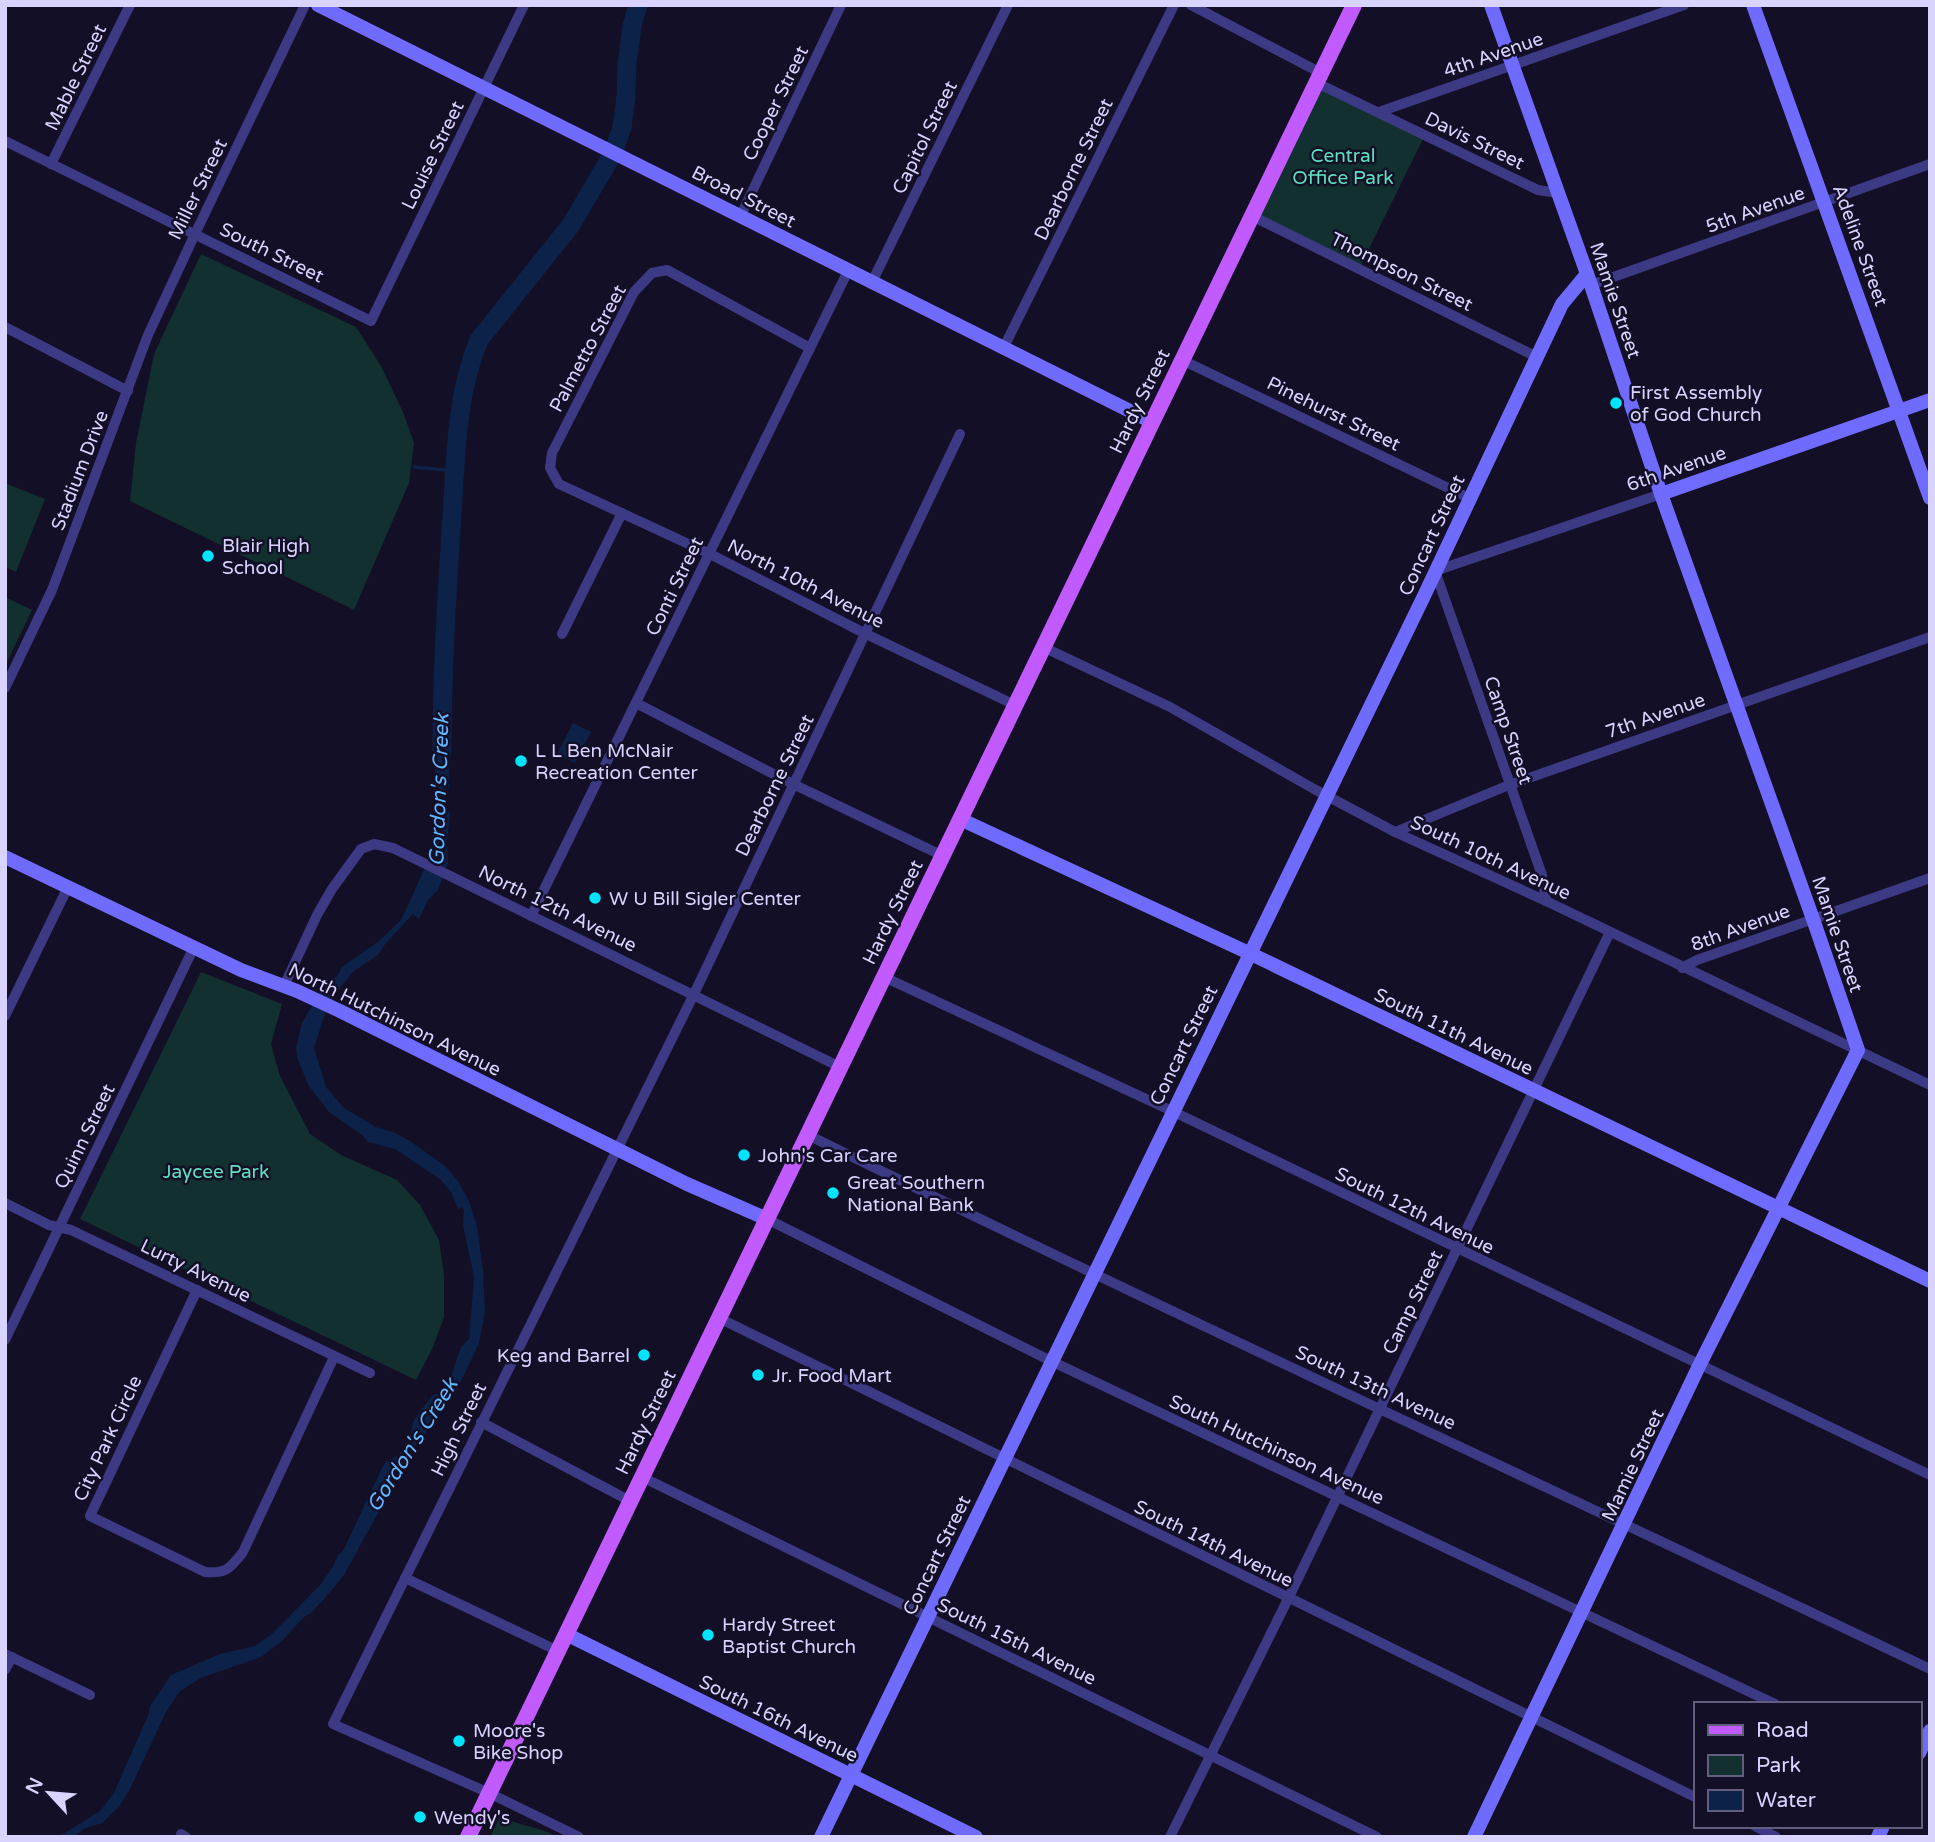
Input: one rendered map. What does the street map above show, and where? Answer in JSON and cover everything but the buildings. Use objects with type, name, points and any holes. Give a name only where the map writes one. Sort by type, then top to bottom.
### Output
[{"type":"main road","name":"Hardy Street","points":[[468,1837],[1354,5]]},
{"type":"street","name":"Mable Street","points":[[51,164],[130,5]]},
{"type":"street","name":"Miller Street","points":[[128,391],[148,335],[305,5]]},
{"type":"street","name":"Broad Street","points":[[318,5],[741,215],[871,284],[1152,422]]},
{"type":"street","name":"Louise Street","points":[[371,321],[524,5]]},
{"type":"street","name":"Cooper Street","points":[[741,215],[841,5]]},
{"type":"street","name":"Capitol Street","points":[[871,284],[1008,5]]},
{"type":"street","name":"Dearborne Street","points":[[1003,349],[1174,5]]},
{"type":"street","points":[[1191,5],[1379,112]]},
{"type":"street","name":"Mamie Street","points":[[1474,1837],[1699,1366],[1858,1050],[1491,5]]},
{"type":"street","name":"4th Avenue","points":[[1379,112],[1684,5]]},
{"type":"street","name":"Adeline Street","points":[[1753,5],[1930,498]]},
{"type":"street","name":"Davis Street","points":[[1379,112],[1538,190],[1558,193]]},
{"type":"street","name":"South Street","points":[[5,141],[371,321]]},
{"type":"street","name":"5th Avenue","points":[[1589,279],[1825,203],[1930,164]]},
{"type":"street","name":"Thompson Street","points":[[1252,216],[1537,357]]},
{"type":"street","name":"Palmetto Street","points":[[550,468],[552,453],[634,292],[652,272],[667,270],[810,348]]},
{"type":"street","name":"Conti Street","points":[[531,916],[848,271]]},
{"type":"street","name":"Concart Street","points":[[821,1837],[1562,304],[1589,279]]},
{"type":"street","name":"Stadium Drive","points":[[5,327],[128,391],[52,590],[5,688]]},
{"type":"street","name":"Pinehurst Street","points":[[1182,360],[1469,498]]},
{"type":"street","name":"6th Avenue","points":[[1435,571],[1930,400]]},
{"type":"street","name":"Dearborne Street","points":[[616,1149],[694,994],[960,434]]},
{"type":"street","name":"North 10th Avenue","points":[[550,468],[559,484],[710,554],[866,634],[1015,705]]},
{"type":"street","points":[[562,634],[622,513]]},
{"type":"street","name":"Camp Street","points":[[1435,571],[1542,876],[1546,901]]},
{"type":"street","name":"7th Avenue","points":[[1395,832],[1509,785],[1930,637]]},
{"type":"street","name":"South 10th Avenue","points":[[1043,647],[1170,707],[1395,832],[1546,901],[1930,1085]]},
{"type":"street","points":[[636,703],[793,784],[943,856]]},
{"type":"street","name":"South 11th Avenue","points":[[960,819],[1250,953],[1930,1281]]},
{"type":"street","name":"North 12th Avenue","points":[[290,988],[317,915],[332,889],[361,849],[374,844],[383,845],[454,877],[840,1067]]},
{"type":"street","name":"North Hutchinson Avenue","points":[[5,857],[241,970],[290,988],[340,1011],[687,1184],[767,1219]]},
{"type":"street","name":"8th Avenue","points":[[1682,968],[1697,960],[1930,878]]},
{"type":"street","points":[[5,1016],[68,887]]},
{"type":"street","name":"Camp Street","points":[[1170,1837],[1610,932]]},
{"type":"street","name":"Quinn Street","points":[[5,1340],[194,947]]},
{"type":"street","name":"South 12th Avenue","points":[[884,977],[1172,1111],[1930,1475]]},
{"type":"street","name":"South 13th Avenue","points":[[808,1135],[1930,1669]]},
{"type":"street","name":"High Street","points":[[489,1793],[333,1724],[616,1149]]},
{"type":"street","name":"Lurty Avenue","points":[[5,1203],[49,1224],[71,1230],[370,1373]]},
{"type":"street","name":"South Hutchinson Avenue","points":[[767,1219],[1051,1361],[1771,1702]]},
{"type":"street","name":"City Park Circle","points":[[197,1290],[90,1516],[205,1572],[218,1573],[231,1567],[243,1552],[334,1357]]},
{"type":"street","name":"South 14th Avenue","points":[[719,1318],[1694,1797]]},
{"type":"street","points":[[481,1422],[630,1501]]},
{"type":"street","name":"South 15th Avenue","points":[[642,1477],[1377,1837]]},
{"type":"street","points":[[405,1578],[558,1651]]},
{"type":"street","name":"South 16th Avenue","points":[[566,1634],[976,1837]]},
{"type":"street","points":[[5,1670],[8,1656],[90,1695]]},
{"type":"street","points":[[1921,1749],[1930,1731]]},
{"type":"street","points":[[489,1793],[579,1837]]},
{"type":"street","points":[[1759,1828],[1776,1837]]},
{"type":"green space","name":"Central Office Park","points":[[1317,83],[1425,135],[1359,269],[1252,216]]},
{"type":"green space","points":[[201,254],[356,327],[381,366],[403,412],[414,443],[409,483],[354,610],[130,501],[136,443],[154,354]]},
{"type":"green space","points":[[5,483],[45,499],[16,572],[5,567]]},
{"type":"green space","points":[[5,597],[32,610],[5,666]]},
{"type":"green space","name":"Jaycee Park","points":[[201,972],[282,1004],[271,1044],[280,1076],[310,1134],[341,1155],[397,1180],[420,1205],[439,1240],[444,1275],[444,1317],[433,1347],[416,1380],[80,1219]]},
{"type":"green space","points":[[500,1817],[544,1831],[558,1837],[490,1837]]},
{"type":"water","points":[[573,723],[591,732],[575,763],[557,754]]},
{"type":"water","points":[[442,725],[450,730],[449,788],[445,785],[444,804],[450,813],[448,863],[438,890],[428,900],[419,919],[413,914],[378,955],[354,971],[342,985],[325,1013],[314,1048],[326,1087],[344,1108],[376,1127],[410,1141],[445,1166],[458,1181],[469,1201],[477,1226],[483,1271],[485,1312],[479,1343],[458,1388],[395,1474],[388,1488],[389,1493],[344,1575],[324,1599],[281,1642],[261,1657],[201,1678],[180,1691],[166,1712],[119,1807],[102,1823],[83,1829],[75,1837],[58,1837],[100,1811],[114,1793],[150,1706],[171,1675],[220,1654],[255,1646],[273,1633],[320,1585],[343,1551],[382,1468],[386,1462],[399,1455],[410,1438],[413,1422],[432,1396],[443,1391],[461,1347],[469,1339],[474,1277],[463,1225],[464,1210],[462,1207],[458,1209],[451,1192],[441,1180],[395,1149],[368,1142],[329,1112],[308,1085],[296,1047],[302,1023],[322,988],[338,975],[342,967],[379,941],[401,920],[406,910],[438,838],[438,792],[433,782]]},
{"type":"waterway","name":"Gordon's Creek","points":[[442,750],[445,632],[458,425],[471,361],[479,340],[571,225],[612,155],[622,128],[627,64],[638,5]]},
{"type":"waterway","points":[[414,467],[446,470],[456,466]]},
{"type":"place","name":"First Assembly of God Church","points":[[1616,403]]},
{"type":"place","name":"Blair High School","points":[[208,556]]},
{"type":"place","name":"L L Ben McNair Recreation Center","points":[[521,761]]},
{"type":"place","name":"W U Bill Sigler Center","points":[[595,898]]},
{"type":"place","name":"John's Car Care","points":[[744,1155]]},
{"type":"place","name":"Great Southern National Bank","points":[[833,1193]]},
{"type":"place","name":"Keg and Barrel","points":[[644,1355]]},
{"type":"place","name":"Jr. Food Mart","points":[[758,1375]]},
{"type":"place","name":"Hardy Street Baptist Church","points":[[708,1635]]},
{"type":"place","name":"Moore's Bike Shop","points":[[459,1741]]},
{"type":"place","name":"Wendy's","points":[[420,1817]]}]
